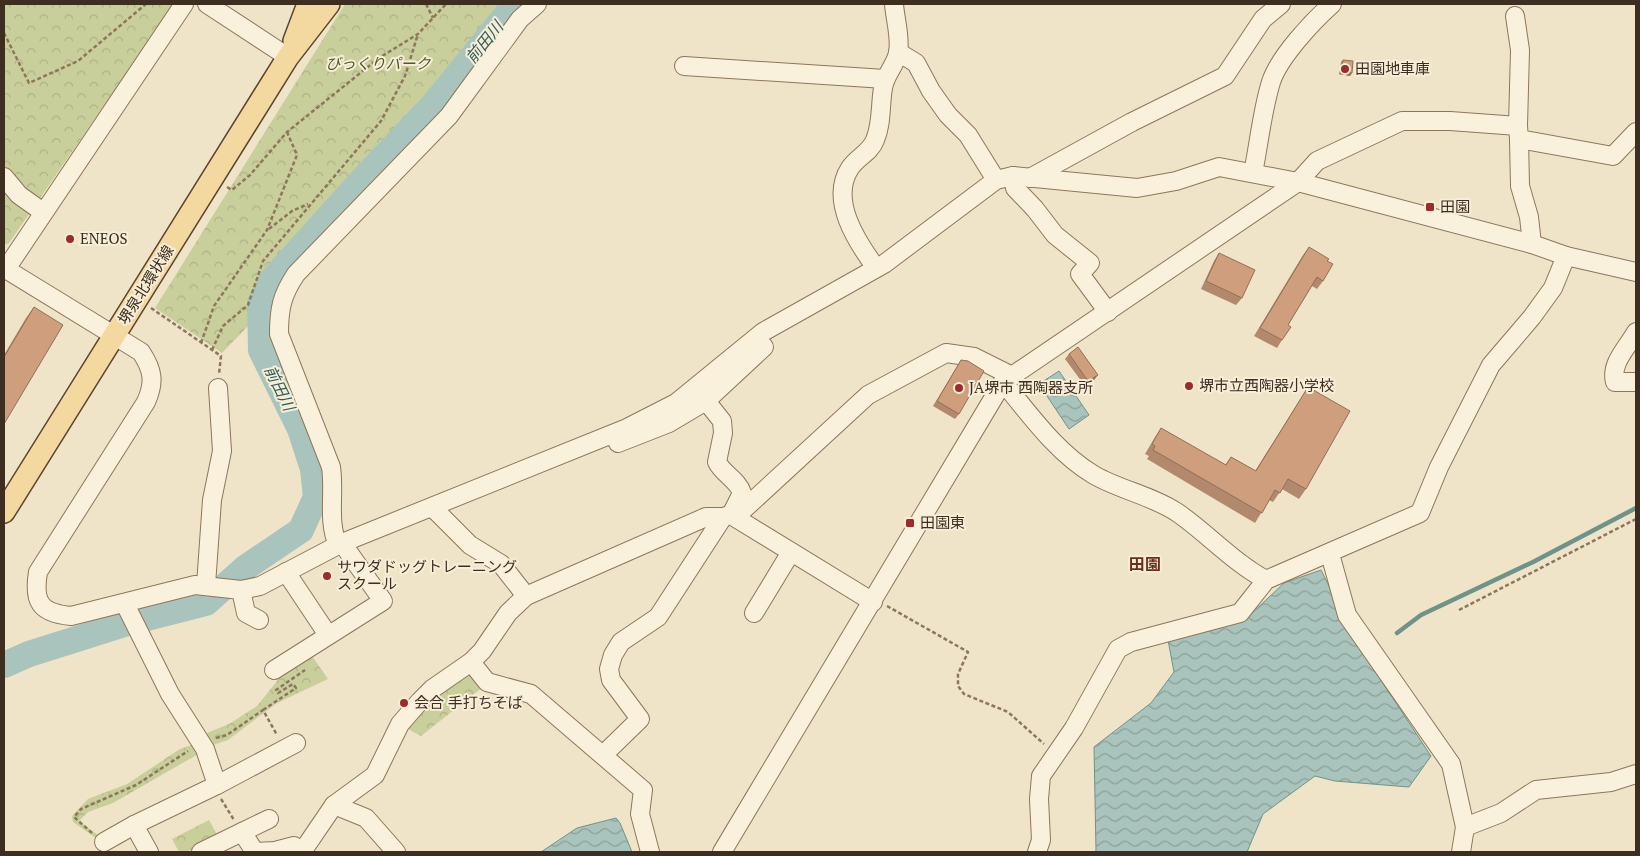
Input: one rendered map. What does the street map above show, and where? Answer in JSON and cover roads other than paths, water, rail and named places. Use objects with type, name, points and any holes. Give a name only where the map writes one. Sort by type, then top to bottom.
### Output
[{"type":"main road","name":"堺泉北環状線","points":[[288,57],[308,4]]},
{"type":"main road","name":"堺泉北環状線","points":[[4,512],[288,57],[329,4]]},
{"type":"street","points":[[184,4],[5,269],[140,352],[149,364],[153,375],[152,389],[146,402],[38,572],[35,589],[40,603],[54,614],[70,616],[126,604],[195,585],[209,585],[238,590],[260,586],[340,544],[603,438],[676,402],[756,338],[876,268],[1013,178],[1225,76],[1263,18],[1281,4]]},
{"type":"street","points":[[207,4],[288,57]]},
{"type":"street","points":[[274,670],[383,601],[332,532],[334,484],[331,467],[279,334],[279,314],[285,291],[296,274],[449,116],[520,19],[537,4]]},
{"type":"street","points":[[876,268],[854,238],[848,220],[843,193],[844,177],[851,165],[867,153],[875,141],[879,126],[884,79],[898,52],[894,4]]},
{"type":"street","points":[[1253,173],[1272,81],[1285,58],[1322,12],[1332,4]]},
{"type":"street","points":[[1515,16],[1520,50],[1518,132],[1520,186],[1529,217],[1532,244]]},
{"type":"street","points":[[898,52],[916,63],[931,91],[948,115],[1013,178],[1015,188],[1035,209],[1055,235],[1090,263],[1080,274],[1108,312]]},
{"type":"street","points":[[684,66],[884,79]]},
{"type":"street","points":[[722,852],[1008,379],[1298,182],[1317,161],[1402,121],[1450,121],[1518,132],[1613,156],[1636,132]]},
{"type":"street","points":[[1013,178],[1137,188],[1176,181],[1219,167],[1298,182],[1532,244],[1566,256],[1636,272]]},
{"type":"street","points":[[4,177],[19,195],[42,212]]},
{"type":"street","points":[[1038,852],[1041,840],[1039,799],[1041,776],[1074,728],[1118,649],[1132,642],[1240,613],[1266,580],[1330,554],[1420,513],[1439,466],[1491,365],[1532,317],[1553,288],[1566,256]]},
{"type":"street","points":[[1636,332],[1616,362],[1613,375],[1615,382],[1636,382]]},
{"type":"street","points":[[603,438],[620,443],[669,422],[706,401],[764,347],[756,338]]},
{"type":"street","points":[[242,832],[255,852],[275,851],[294,846],[302,852],[334,805],[375,775],[400,724],[420,701],[432,689],[471,662],[482,651],[508,613],[526,596],[706,518],[727,516],[742,511],[868,395],[946,353],[974,357],[1008,379],[1050,438],[1079,464],[1094,475],[1176,512],[1250,571],[1266,580]]},
{"type":"street","points":[[209,585],[212,500],[222,451],[218,388]]},
{"type":"street","points":[[603,755],[640,719],[611,680],[609,670],[613,655],[621,642],[658,616],[742,493],[740,486],[720,468],[717,462],[723,433],[722,421],[706,401]]},
{"type":"street","points":[[432,507],[470,545],[502,564],[526,596]]},
{"type":"street","points":[[727,516],[874,601]]},
{"type":"street","points":[[754,612],[791,552]]},
{"type":"street","points":[[1330,554],[1347,615],[1451,764],[1465,828],[1461,852]]},
{"type":"street","points":[[286,572],[328,635]]},
{"type":"street","points":[[238,590],[246,613],[259,620]]},
{"type":"street","points":[[126,604],[170,694],[202,743],[215,786]]},
{"type":"street","points":[[471,662],[486,682],[531,694],[643,790],[640,814],[650,852]]},
{"type":"street","points":[[104,842],[290,747]]},
{"type":"street","points":[[1465,828],[1502,813],[1536,790],[1610,782],[1636,774]]},
{"type":"street","points":[[334,805],[366,818],[396,852]]},
{"type":"street","points":[[200,852],[269,818]]},
{"type":"street","points":[[134,825],[149,852]]},
{"type":"water","points":[[1059,371],[1089,415],[1069,429],[1039,384]]},
{"type":"water","points":[[1321,570],[1361,650],[1431,756],[1409,787],[1335,781],[1315,776],[1263,814],[1247,852],[1094,852],[1096,851],[1094,747],[1151,703],[1174,672],[1168,640],[1249,616],[1284,583]]},
{"type":"water","points":[[616,818],[632,852],[541,852],[577,828]]},
{"type":"waterway","name":"前田川","points":[[4,665],[29,654],[124,624],[206,603],[245,568],[301,530],[316,497],[313,469],[300,429],[261,350],[260,303],[271,281],[434,104],[515,4]]},
{"type":"waterway","points":[[1397,633],[1421,615],[1533,562],[1636,508]]},
{"type":"place","name":"田園地車庫","points":[[1345,69]]},
{"type":"place","name":"田園","points":[[1430,207]]},
{"type":"place","name":"ENEOS","points":[[70,239]]},
{"type":"place","name":"堺市立西陶器小学校","points":[[1189,386]]},
{"type":"place","name":"JA堺市 西陶器支所","points":[[959,388]]},
{"type":"place","name":"田園東","points":[[910,523]]},
{"type":"place","name":"サワダドッグトレーニング スクール","points":[[327,576]]},
{"type":"place","name":"会合 手打ちそば","points":[[404,703]]},
{"type":"district","name":"田園","points":[[1145,564]]},
{"type":"park label","name":"びっくりパーク","points":[[378,64]]}]
